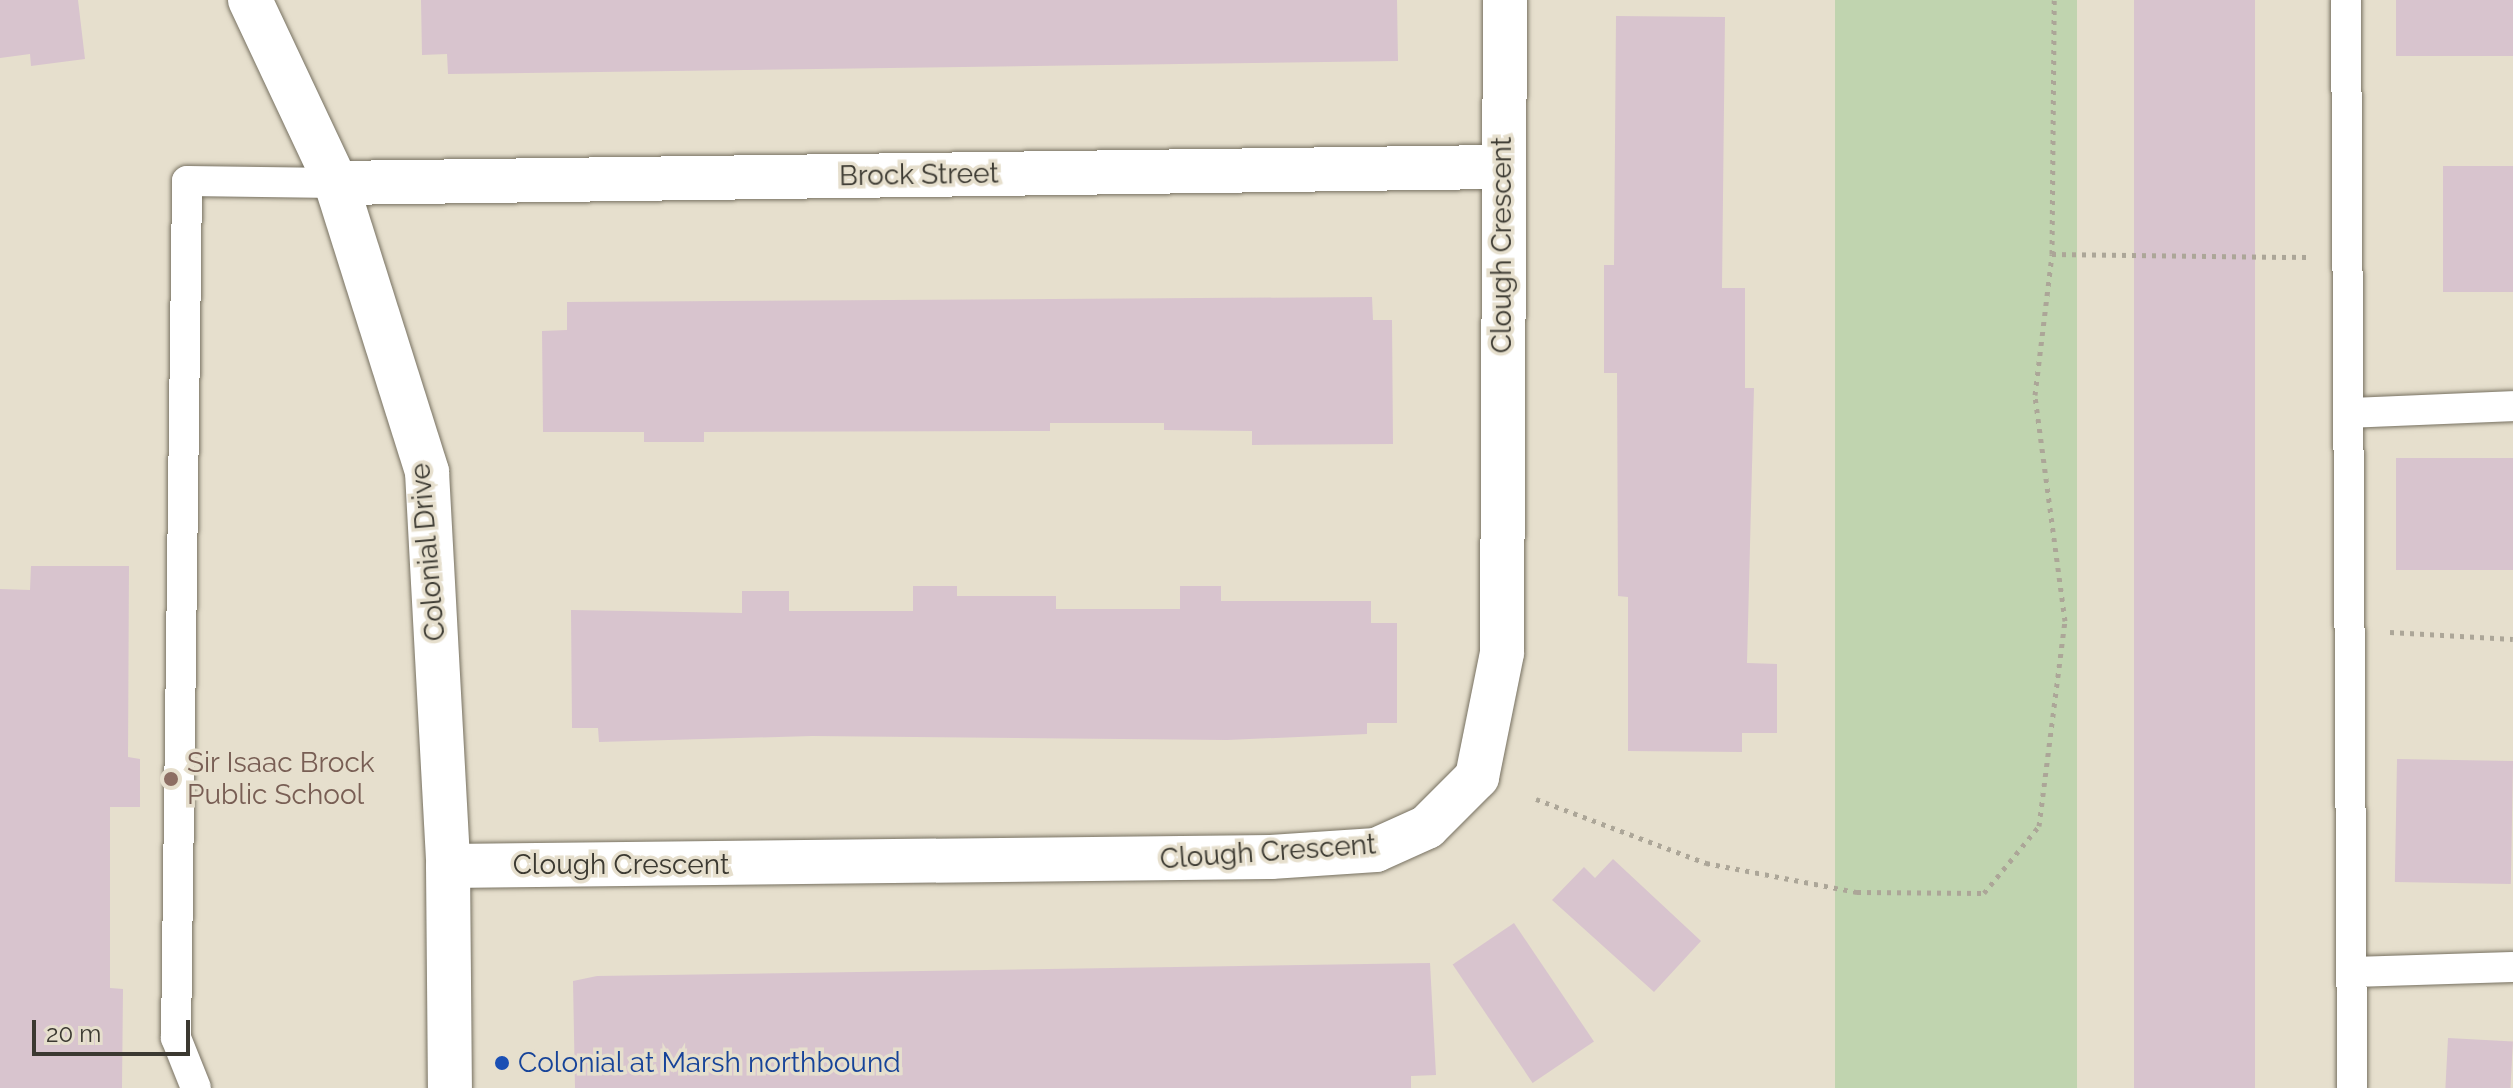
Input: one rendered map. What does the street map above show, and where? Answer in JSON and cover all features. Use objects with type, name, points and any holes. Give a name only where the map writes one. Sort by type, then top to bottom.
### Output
[{"type":"street","name":"Colonial Drive","points":[[250,0],[336,183],[427,472],[448,866],[450,1088]]},
{"type":"street","name":"Clough Crescent","points":[[448,866],[1271,857],[1376,850],[1427,827],[1477,777],[1502,653],[1505,0]]},
{"type":"street","name":"Brock Street","points":[[336,183],[1502,167]]},
{"type":"lane","points":[[2346,0],[2344,257],[2349,413],[2352,1088]]},
{"type":"lane","points":[[196,1088],[176,1038],[187,181],[336,183]]},
{"type":"lane","points":[[2349,413],[2513,406]]},
{"type":"lane","points":[[2352,972],[2513,967]]},
{"type":"path","points":[[1536,799],[1706,863],[1857,892],[1984,893],[2039,826],[2065,621],[2035,395],[2052,254],[2054,0]]},
{"type":"path","points":[[2052,254],[2344,257]]},
{"type":"path","points":[[2350,630],[2513,639]]},
{"type":"green space","points":[[1835,0],[2077,0],[2077,1088],[1835,1088]]},
{"type":"building","points":[[0,0],[78,0],[85,59],[31,66],[30,54],[0,58]]},
{"type":"building","points":[[421,0],[1397,0],[1398,61],[448,74],[447,54],[422,55]]},
{"type":"building","points":[[2134,0],[2255,0],[2255,1088],[2134,1088]]},
{"type":"building","points":[[2396,0],[2513,0],[2513,56],[2396,56]]},
{"type":"building","points":[[1616,16],[1725,17],[1722,288],[1745,288],[1745,388],[1754,388],[1747,663],[1777,664],[1777,733],[1742,733],[1742,752],[1628,751],[1628,597],[1618,596],[1617,373],[1604,373],[1604,265],[1614,265]]},
{"type":"building","points":[[2443,166],[2513,166],[2513,292],[2443,292]]},
{"type":"building","points":[[1372,297],[1373,320],[1392,320],[1393,444],[1252,445],[1252,431],[1164,430],[1164,423],[1050,423],[1050,431],[704,432],[704,442],[644,442],[644,432],[543,432],[542,331],[567,330],[567,302]]},
{"type":"building","points":[[2396,458],[2513,458],[2513,570],[2396,570]]},
{"type":"building","points":[[31,566],[129,566],[128,757],[140,759],[140,807],[110,807],[110,988],[123,989],[122,1088],[0,1088],[0,589],[30,590]]},
{"type":"building","points":[[913,586],[957,586],[957,596],[1056,596],[1056,609],[1180,609],[1180,586],[1221,586],[1221,601],[1371,601],[1371,623],[1397,623],[1397,723],[1367,723],[1367,734],[1227,740],[812,736],[599,742],[598,728],[572,728],[571,610],[742,613],[742,591],[789,591],[789,611],[913,611]]},
{"type":"building","points":[[2397,759],[2513,761],[2511,884],[2395,882]]},
{"type":"building","points":[[1613,859],[1701,941],[1654,992],[1552,900],[1584,867],[1595,878]]},
{"type":"building","points":[[1514,923],[1594,1042],[1533,1083],[1453,964]]},
{"type":"building","points":[[1430,963],[1436,1075],[1411,1076],[1411,1088],[575,1088],[573,981],[597,976]]},
{"type":"building","points":[[2448,1038],[2513,1041],[2510,1088],[2445,1088]]},
{"type":"place","name":"Sir Isaac Brock Public School","points":[[171,779]]},
{"type":"place","name":"Colonial at Marsh northbound","points":[[502,1063]]}]
